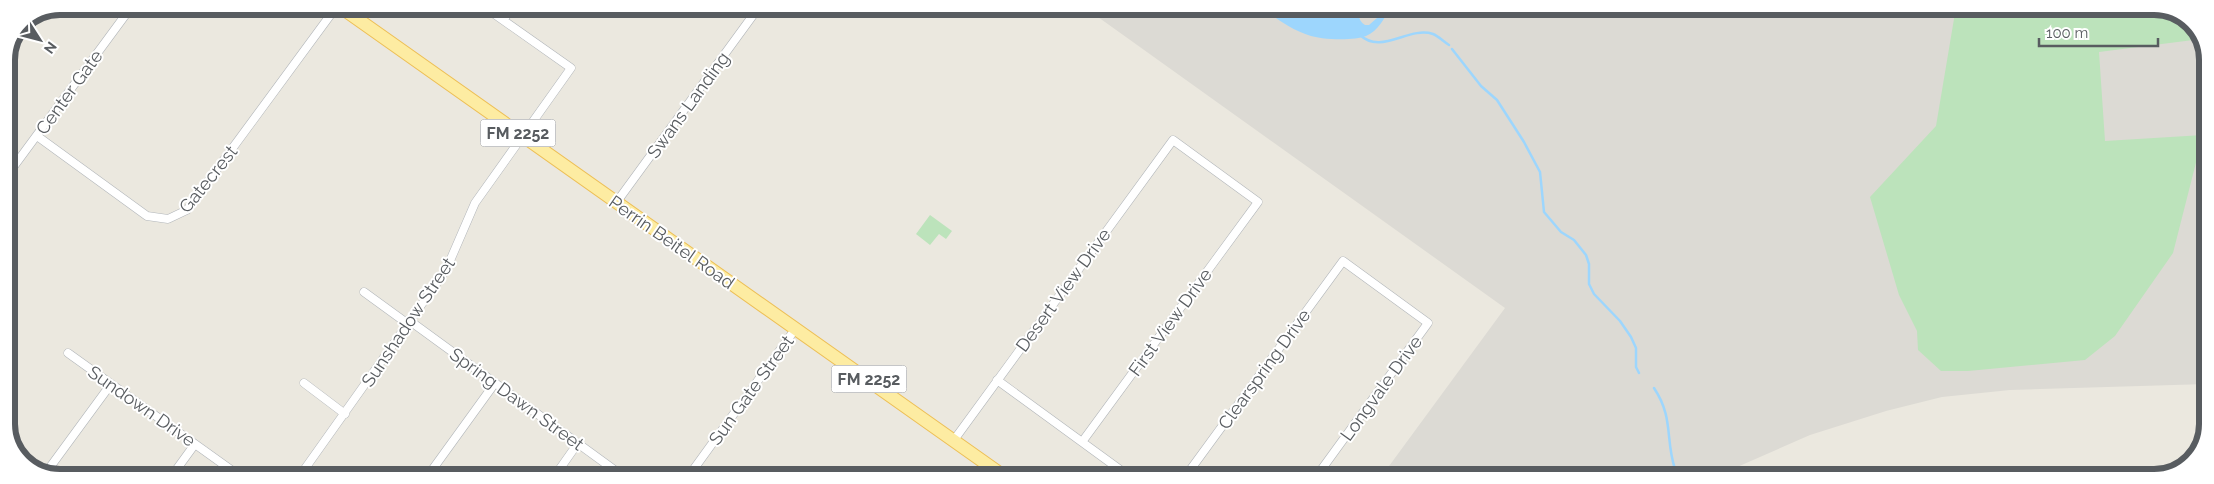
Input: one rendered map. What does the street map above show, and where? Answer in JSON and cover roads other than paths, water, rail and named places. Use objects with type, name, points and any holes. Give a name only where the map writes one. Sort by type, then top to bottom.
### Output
[{"type":"main road","name":"Perrin Beitel Road","points":[[351,15],[994,469]]},
{"type":"street","name":"Center Gate","points":[[15,165],[125,15]]},
{"type":"street","name":"Gatecrest","points":[[37,136],[147,216],[158,219],[177,216],[187,210],[331,15]]},
{"type":"street","points":[[496,15],[503,20],[507,15]]},
{"type":"street","name":"Swans Landing","points":[[616,203],[753,15]]},
{"type":"street","name":"Sunshadow Street","points":[[305,469],[446,270],[475,203],[571,68],[503,20]]},
{"type":"street","name":"Desert View Drive","points":[[954,440],[1173,140],[1258,202]]},
{"type":"street","name":"First View Drive","points":[[1082,442],[1258,202]]},
{"type":"street","name":"Clearspring Drive","points":[[1191,469],[1343,261],[1428,323]]},
{"type":"street","name":"Spring Dawn Street","points":[[364,292],[496,383],[613,469]]},
{"type":"street","name":"Longvale Drive","points":[[1322,469],[1428,323]]},
{"type":"street","name":"Sun Gate Street","points":[[694,469],[796,328]]},
{"type":"street","name":"Sundown Drive","points":[[68,353],[229,469]]},
{"type":"street","points":[[997,380],[1119,469]]},
{"type":"street","points":[[304,383],[345,414]]},
{"type":"street","points":[[433,469],[496,383]]},
{"type":"street","points":[[50,468],[111,384]]},
{"type":"street","points":[[560,469],[578,443]]},
{"type":"street","points":[[177,469],[195,444]]},
{"type":"water","points":[[1272,15],[1359,15],[1365,25],[1369,25],[1377,18],[1377,15],[1386,15],[1381,24],[1370,34],[1354,39],[1314,37],[1284,23]]},
{"type":"waterway","points":[[1360,35],[1368,40],[1377,42],[1414,34],[1433,34],[1449,45]]},
{"type":"waterway","points":[[1452,49],[1481,86],[1497,100],[1524,142],[1540,172],[1544,212],[1561,232],[1574,240],[1586,255],[1589,264],[1589,284],[1594,294],[1620,321],[1631,337],[1636,348],[1636,367],[1639,373]]},
{"type":"waterway","points":[[1654,388],[1667,419],[1675,469]]}]
